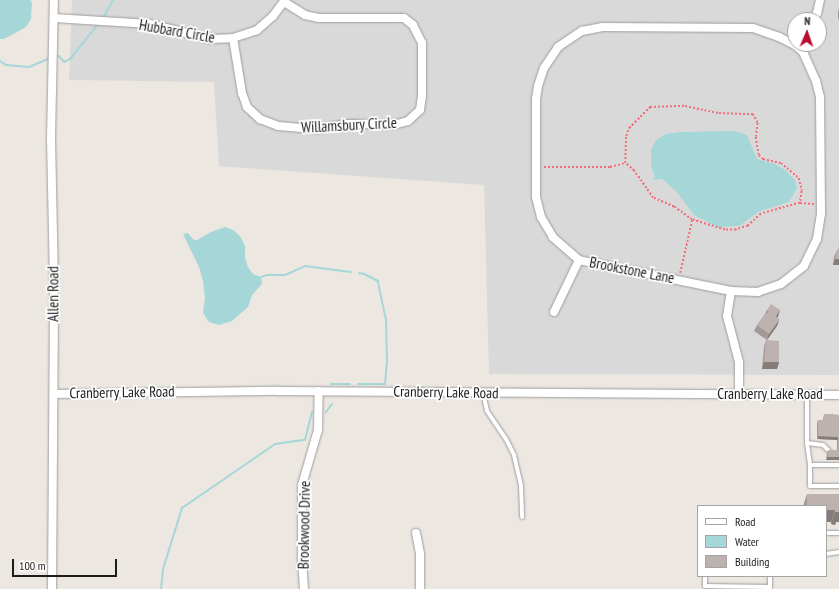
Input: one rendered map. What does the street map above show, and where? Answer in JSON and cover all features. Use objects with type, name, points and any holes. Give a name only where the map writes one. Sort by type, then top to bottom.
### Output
[{"type":"street","name":"Allen Road","points":[[52,589],[54,394],[51,138],[54,0]]},
{"type":"street","points":[[817,12],[820,0]]},
{"type":"street","name":"Hubbard Circle","points":[[54,18],[150,24],[210,38],[233,38],[257,30],[273,16],[285,1]]},
{"type":"street","name":"Willamsbury Circle","points":[[233,38],[242,94],[247,107],[260,119],[278,126],[316,129],[346,124],[397,124],[408,121],[420,110],[422,96],[422,43],[413,25],[404,18],[319,18],[305,15],[285,1]]},
{"type":"street","name":"Brookstone Lane","points":[[787,40],[753,28],[603,27],[582,31],[558,47],[544,68],[536,99],[536,197],[541,217],[553,236],[579,260],[731,291],[758,292],[781,284],[804,266],[817,239],[821,204],[820,97],[816,81],[803,52]]},
{"type":"street","points":[[554,312],[579,260]]},
{"type":"street","points":[[731,291],[727,316],[739,362],[739,394]]},
{"type":"street","name":"Cranberry Lake Road","points":[[54,394],[185,391],[319,391],[839,395]]},
{"type":"street","name":"Brookwood Drive","points":[[304,589],[302,557],[302,485],[318,430],[319,391]]},
{"type":"street","points":[[416,533],[420,554],[420,589]]},
{"type":"lane","points":[[483,392],[487,411],[506,439],[514,456],[520,485],[522,517]]},
{"type":"lane","points":[[807,394],[807,443],[810,466],[810,486],[839,486]]},
{"type":"lane","points":[[807,443],[823,445],[830,452]]},
{"type":"lane","points":[[810,466],[830,463],[839,465]]},
{"type":"lane","points":[[827,533],[839,533]]},
{"type":"lane","points":[[827,554],[839,552]]},
{"type":"lane","points":[[705,577],[705,586],[770,587],[770,577]]},
{"type":"path","points":[[800,203],[802,191],[799,178],[781,163],[763,158],[759,154],[756,136],[758,123],[753,114],[719,113],[685,106],[650,108],[629,128],[626,136],[625,163],[634,172],[653,198],[674,207],[692,220],[715,228],[736,230],[748,226],[761,214],[800,203],[821,204]]},
{"type":"path","points":[[536,167],[610,167],[625,163]]},
{"type":"path","points":[[678,280],[692,220]]},
{"type":"shaded area","points":[[72,0],[839,0],[839,375],[489,374],[484,185],[219,166],[214,82],[69,80]]},
{"type":"water","points":[[0,0],[30,0],[32,3],[31,19],[26,27],[4,39],[0,39]]},
{"type":"water","points":[[735,131],[747,135],[757,159],[775,164],[785,170],[795,180],[797,188],[789,202],[760,211],[739,226],[717,227],[694,215],[676,191],[662,179],[653,180],[655,177],[651,166],[651,150],[656,140],[666,134],[680,132]]},
{"type":"water","points":[[225,227],[233,230],[240,236],[245,246],[245,258],[248,267],[253,274],[261,277],[262,284],[252,295],[248,307],[232,321],[219,325],[209,322],[203,313],[205,298],[203,281],[199,267],[183,234],[188,233],[194,240],[197,240],[211,232]]},
{"type":"building","points":[[837,250],[839,251],[839,259],[835,259]]},
{"type":"building","points":[[771,304],[780,310],[776,316],[779,320],[769,334],[757,325],[764,315],[769,312],[767,310]]},
{"type":"building","points":[[766,340],[779,341],[779,362],[764,362]]},
{"type":"building","points":[[824,414],[839,415],[839,457],[828,457],[828,450],[838,450],[838,437],[818,436],[818,420],[824,420]]},
{"type":"building","points":[[807,494],[839,494],[839,512],[835,512],[835,510],[827,510],[827,505],[807,505]]},
{"type":"waterway","points":[[102,20],[113,0]]},
{"type":"waterway","points":[[55,57],[59,56],[64,62],[70,59],[99,23]]},
{"type":"waterway","points":[[0,61],[6,65],[29,67],[50,58]]},
{"type":"waterway","points":[[261,277],[267,275],[285,275],[305,266],[351,272]]},
{"type":"waterway","points":[[358,384],[385,384],[387,361],[386,320],[378,281],[359,273]]},
{"type":"waterway","points":[[331,384],[350,384]]},
{"type":"waterway","points":[[326,412],[332,404]]},
{"type":"waterway","points":[[161,589],[163,569],[182,508],[275,444],[305,440],[312,412]]}]
